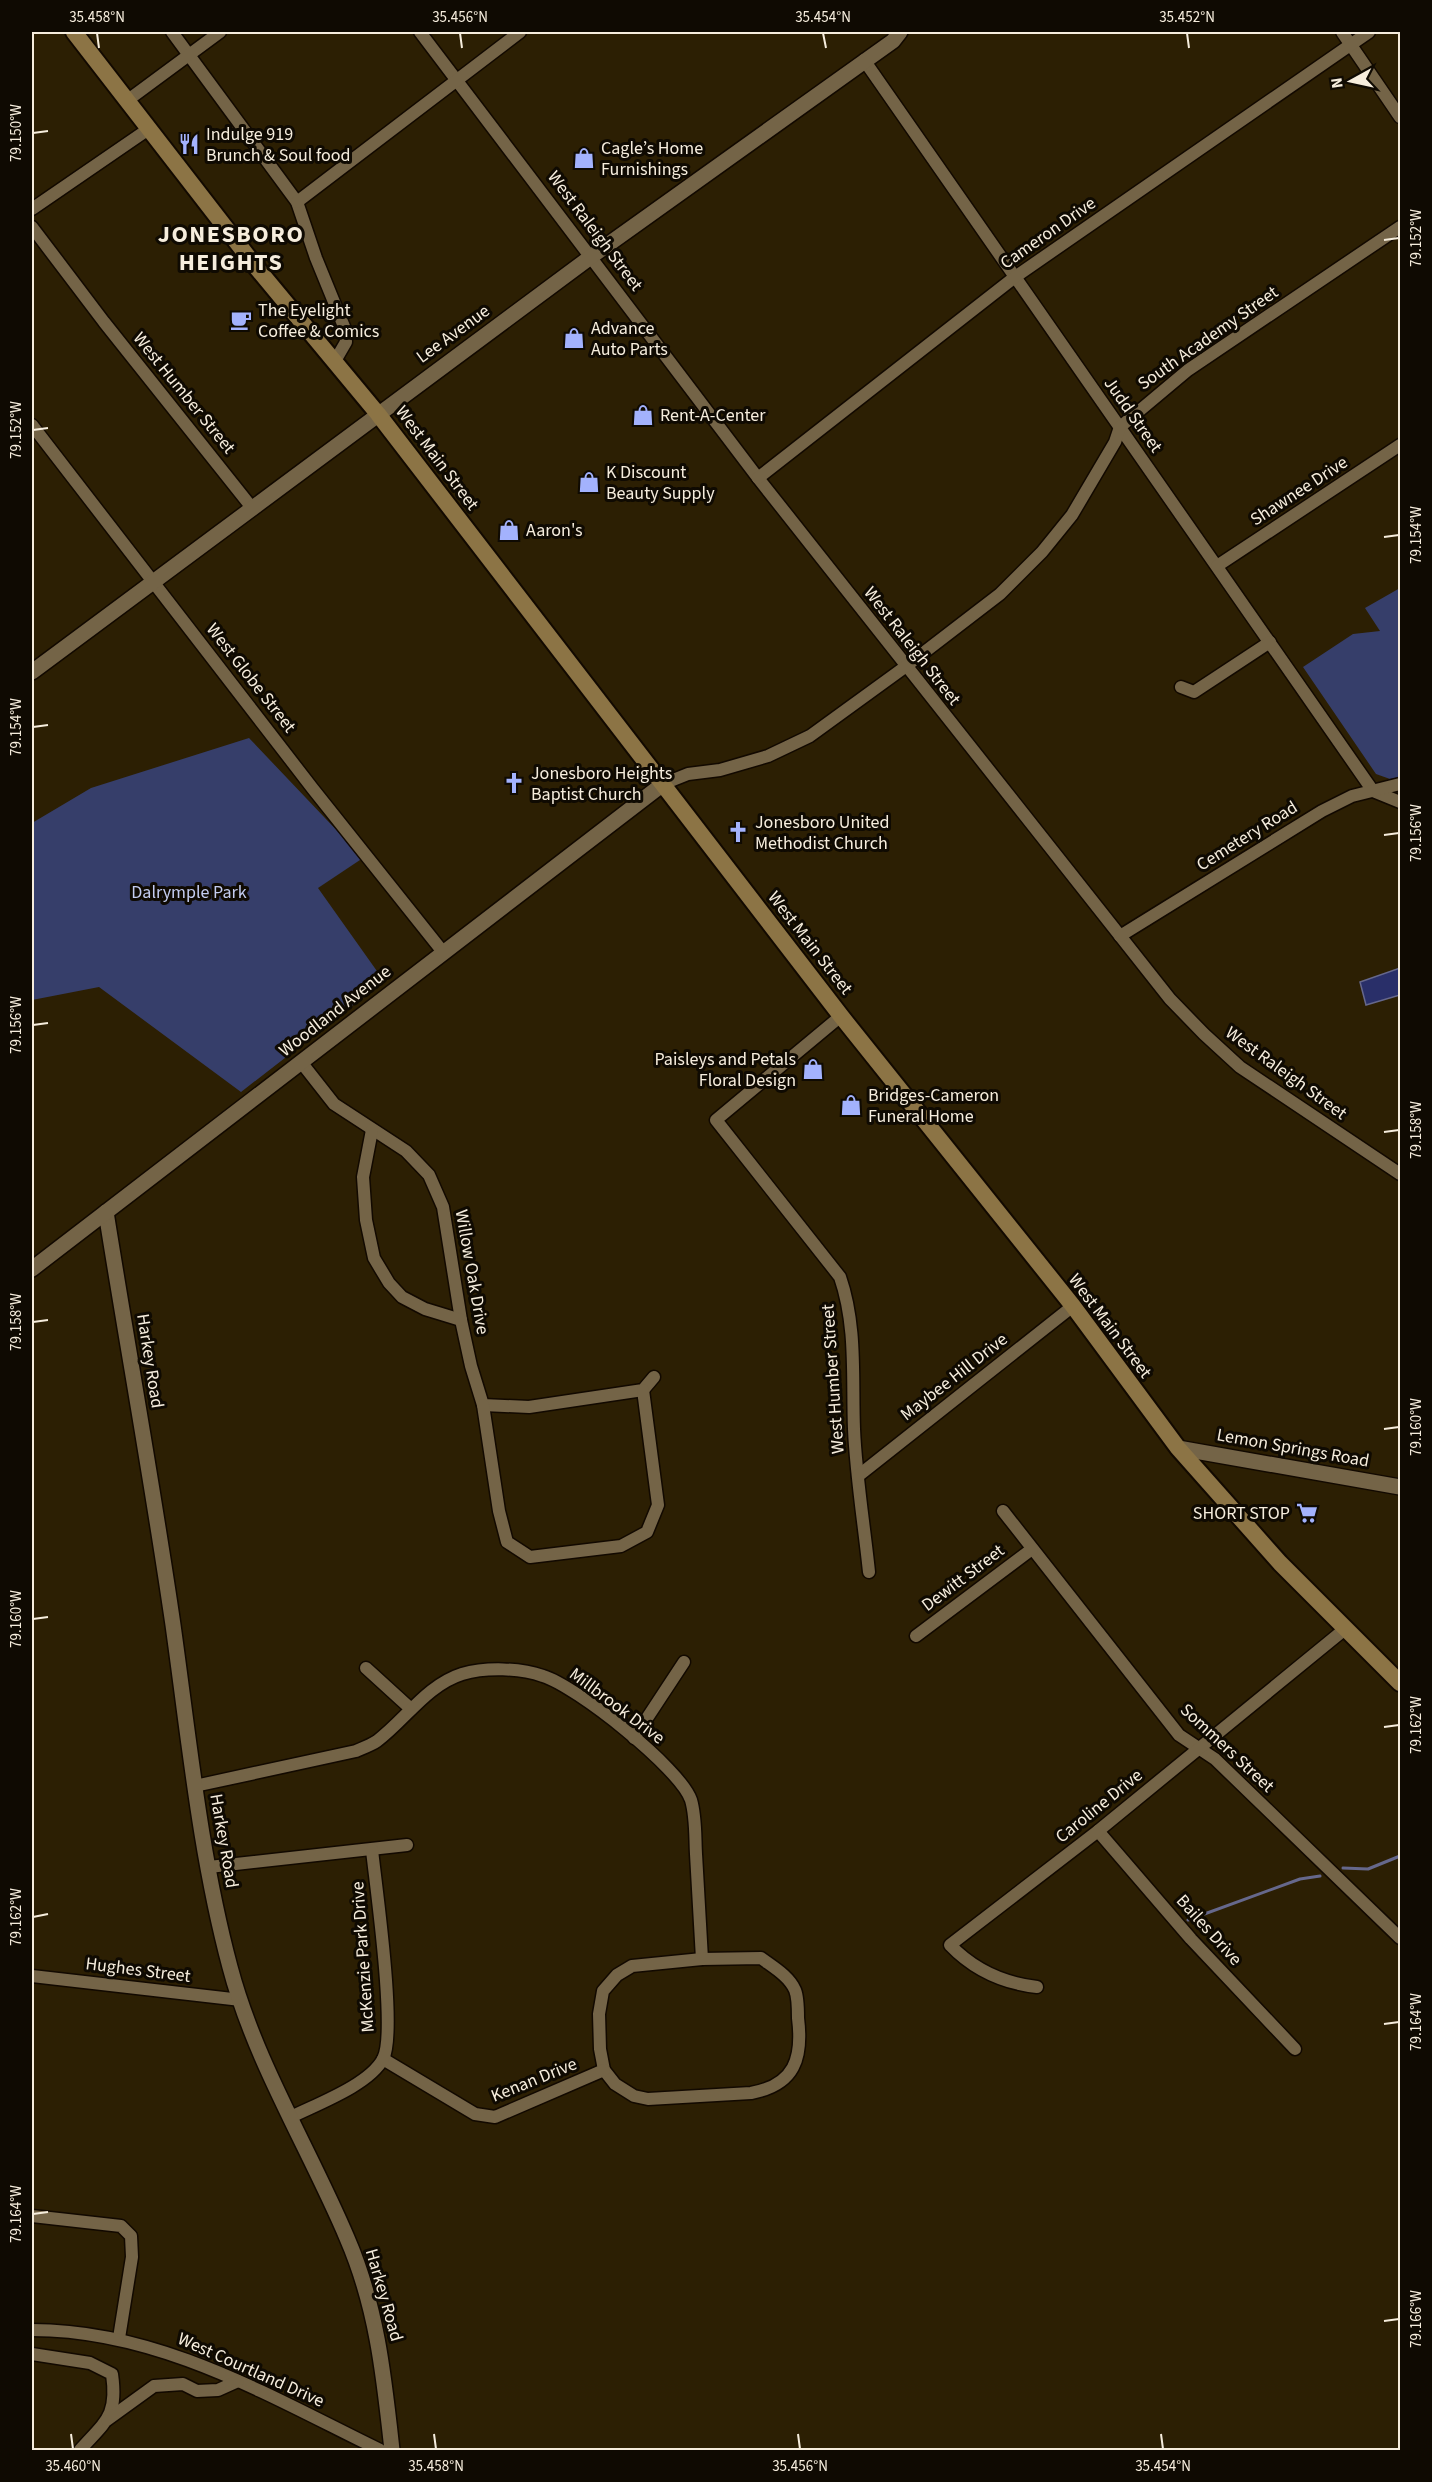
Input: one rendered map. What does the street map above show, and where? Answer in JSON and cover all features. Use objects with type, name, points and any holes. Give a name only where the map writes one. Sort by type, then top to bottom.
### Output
[{"type":"main road","name":"West Main Street","points":[[75,32],[256,267],[378,414],[841,1016],[1073,1306],[1178,1448],[1280,1563],[1401,1683]]},
{"type":"street","points":[[172,32],[297,202],[316,258],[345,329],[346,342],[335,361]]},
{"type":"street","points":[[128,100],[220,32]]},
{"type":"street","name":"West Raleigh Street","points":[[420,32],[758,478],[905,667],[1170,999],[1240,1067],[1401,1174]]},
{"type":"street","points":[[297,202],[520,32]]},
{"type":"street","name":"Lee Avenue","points":[[32,672],[592,256],[893,41],[900,32]]},
{"type":"street","points":[[1342,32],[1401,117]]},
{"type":"street","name":"Cameron Drive","points":[[758,478],[1015,277],[1369,32]]},
{"type":"street","name":"Judd Street","points":[[864,60],[1373,791]]},
{"type":"street","points":[[32,209],[150,128]]},
{"type":"street","name":"West Humber Street","points":[[32,227],[253,509]]},
{"type":"street","name":"South Academy Street","points":[[663,784],[688,774],[720,770],[768,756],[810,736],[905,667],[1000,594],[1042,552],[1072,515],[1115,441],[1120,427],[1188,370],[1401,227]]},
{"type":"street","name":"West Globe Street","points":[[32,425],[313,789],[443,952]]},
{"type":"street","name":"Shawnee Drive","points":[[1217,566],[1401,445]]},
{"type":"street","points":[[1180,687],[1194,692],[1270,642]]},
{"type":"street","name":"Woodland Avenue","points":[[32,1269],[663,784]]},
{"type":"street","name":"Cemetery Road","points":[[1120,936],[1322,811],[1352,796],[1401,784]]},
{"type":"street","points":[[1373,791],[1401,802]]},
{"type":"street","name":"West Humber Street","points":[[841,1016],[716,1120],[840,1277],[848,1301],[852,1343],[854,1430],[869,1572]]},
{"type":"street","name":"Willow Oak Drive","points":[[301,1062],[334,1104],[406,1150],[429,1175],[443,1207],[461,1320],[471,1366],[483,1405],[498,1511],[507,1542],[530,1557],[621,1546],[647,1532],[658,1505],[643,1390]]},
{"type":"street","points":[[372,1130],[363,1177],[366,1220],[374,1258],[389,1283],[402,1297],[425,1309],[461,1320]]},
{"type":"street","name":"Harkey Road","points":[[106,1212],[172,1621],[208,1868],[224,1944],[241,2000],[268,2072],[343,2229],[357,2265],[380,2345],[392,2451]]},
{"type":"street","name":"Maybee Hill Drive","points":[[858,1476],[1073,1306]]},
{"type":"street","points":[[483,1405],[530,1407],[643,1390],[654,1377]]},
{"type":"street","name":"Lemon Springs Road","points":[[1178,1448],[1401,1487]]},
{"type":"street","name":"Sommers Street","points":[[1004,1511],[1179,1735],[1215,1760],[1401,1938]]},
{"type":"street","name":"Dewitt Street","points":[[916,1636],[1032,1549]]},
{"type":"street","name":"Caroline Drive","points":[[1037,1987],[1020,1985],[989,1975],[961,1957],[950,1945],[1098,1832],[1345,1629]]},
{"type":"street","points":[[634,1738],[684,1662]]},
{"type":"street","points":[[366,1668],[411,1709]]},
{"type":"street","name":"Millbrook Drive","points":[[195,1786],[356,1751],[378,1740],[411,1709],[447,1681],[461,1674],[483,1670],[528,1672],[562,1684],[634,1738],[677,1776],[691,1799],[694,1813],[702,1959]]},
{"type":"street","name":"Bailes Drive","points":[[1098,1832],[1191,1939],[1295,2049]]},
{"type":"street","points":[[208,1868],[407,1845]]},
{"type":"street","name":"McKenzie Park Drive","points":[[372,1850],[388,2017],[387,2047],[383,2059]]},
{"type":"street","points":[[761,1958],[780,1971],[795,1990],[800,2032],[798,2060],[785,2079],[766,2090],[648,2100],[622,2089],[604,2070],[600,2049],[599,2014],[603,1991],[617,1975],[632,1966],[702,1959],[761,1958]]},
{"type":"street","name":"Hughes Street","points":[[32,1976],[241,2000]]},
{"type":"street","points":[[291,2117],[357,2083],[383,2059]]},
{"type":"street","name":"Kenan Drive","points":[[383,2059],[475,2114],[495,2117],[604,2070]]},
{"type":"street","points":[[32,2216],[121,2226],[131,2236],[132,2257],[119,2338]]},
{"type":"street","name":"West Courtland Drive","points":[[32,2330],[60,2330],[119,2338],[164,2350],[238,2380],[380,2451]]},
{"type":"street","points":[[32,2354],[90,2362],[112,2374],[115,2397],[107,2420]]},
{"type":"street","points":[[80,2451],[107,2420],[154,2386],[183,2384],[197,2391],[218,2390],[238,2380]]},
{"type":"green space","points":[[1400,588],[1400,777],[1390,779],[1376,774],[1303,667],[1353,634],[1380,631],[1365,608]]},
{"type":"green space","name":"Dalrymple Park","points":[[249,738],[363,858],[318,888],[384,981],[241,1092],[99,987],[32,1000],[32,823],[91,788]]},
{"type":"shaded area","points":[[1400,968],[1400,995],[1366,1005],[1360,982]]},
{"type":"waterway","points":[[1343,1868],[1368,1869],[1400,1856]]},
{"type":"waterway","points":[[1188,1920],[1300,1879],[1320,1876]]},
{"type":"place","name":"Indulge 919 Brunch & Soul food","points":[[189,144]]},
{"type":"place","name":"Cagle’s Home Furnishings","points":[[584,158]]},
{"type":"place","name":"The Eyelight Coffee & Comics","points":[[241,320]]},
{"type":"place","name":"Advance Auto Parts","points":[[574,338]]},
{"type":"place","name":"Rent-A-Center","points":[[643,415]]},
{"type":"place","name":"K Discount Beauty Supply","points":[[589,482]]},
{"type":"place","name":"Aaron's","points":[[509,530]]},
{"type":"place","name":"Jonesboro Heights Baptist Church","points":[[514,783]]},
{"type":"place","name":"Jonesboro United Methodist Church","points":[[738,832]]},
{"type":"place","name":"Paisleys and Petals Floral Design","points":[[813,1069]]},
{"type":"place","name":"Bridges-Cameron Funeral Home","points":[[851,1105]]},
{"type":"place","name":"SHORT STOP","points":[[1307,1513]]},
{"type":"district","name":"JONESBORO HEIGHTS","points":[[231,248]]}]
